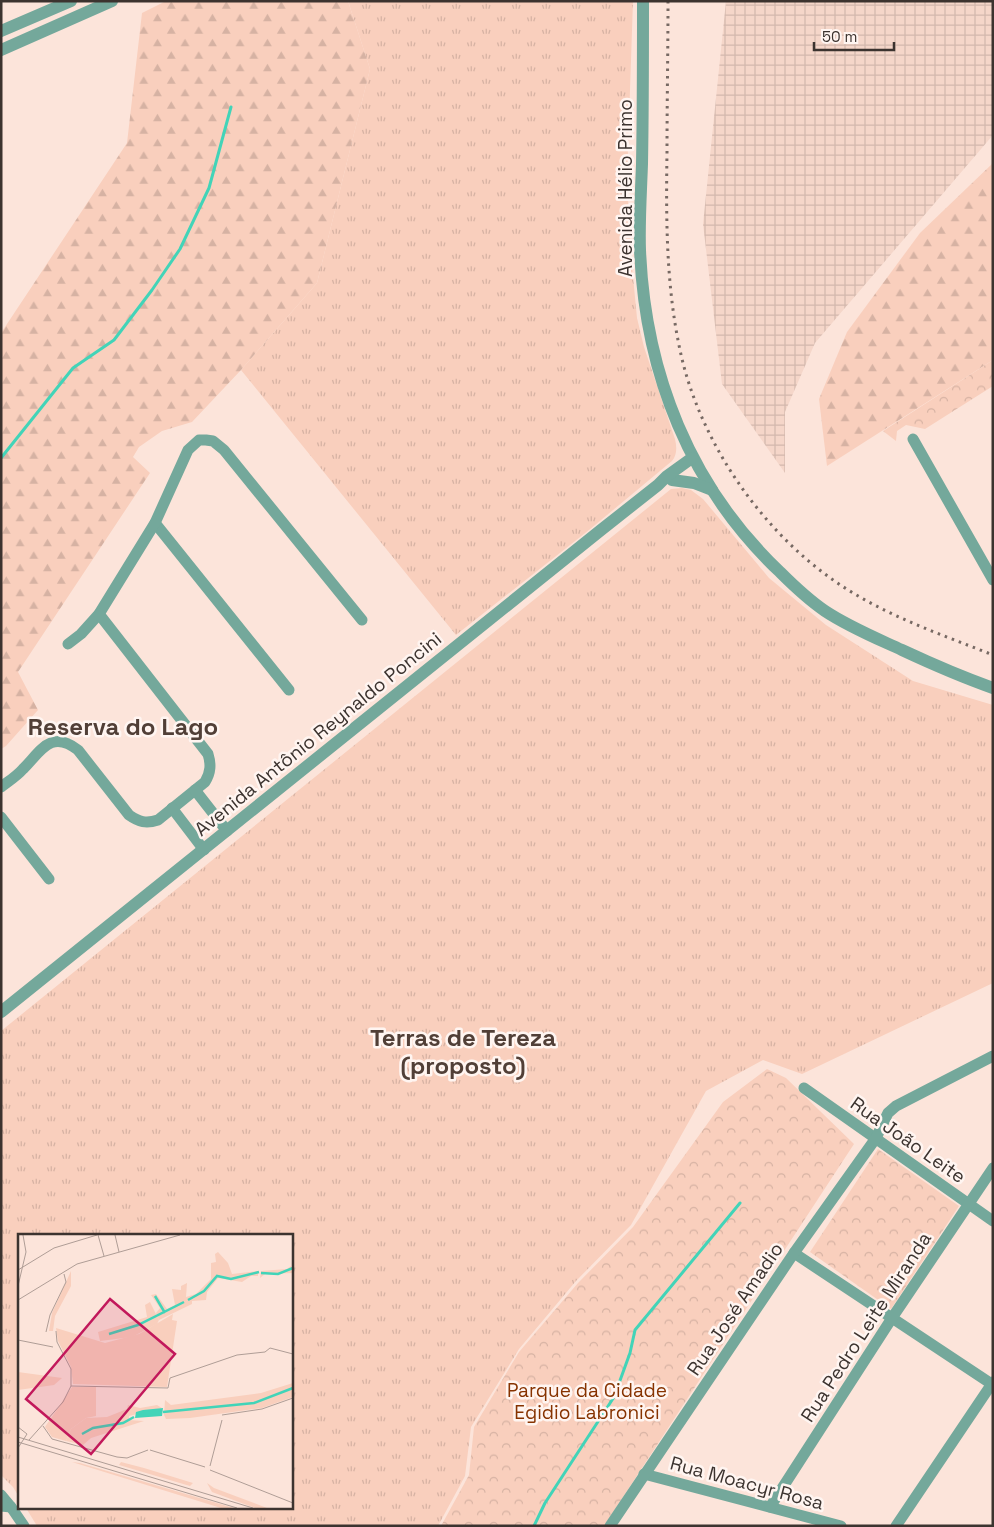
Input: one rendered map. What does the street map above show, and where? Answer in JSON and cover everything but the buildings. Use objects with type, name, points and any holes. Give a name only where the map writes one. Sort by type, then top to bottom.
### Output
[{"type":"street","points":[[17,43],[6,29],[71,1]]},
{"type":"street","points":[[1,50],[112,1]]},
{"type":"street","name":"Avenida Hélio Primo","points":[[643,1],[644,76],[640,250],[650,330],[660,375],[668,402],[694,461],[712,490],[759,553],[824,610],[876,638],[958,675],[993,688]]},
{"type":"street","points":[[683,438],[680,457],[674,474],[712,490]]},
{"type":"street","points":[[913,439],[993,580]]},
{"type":"street","points":[[68,644],[81,634],[99,614],[155,523],[188,450],[199,440],[213,441],[224,450],[362,620]]},
{"type":"street","name":"Avenida Antônio Reynaldo Poncini","points":[[1,1012],[658,485],[694,461]]},
{"type":"street","points":[[155,523],[289,690]]},
{"type":"street","points":[[1,787],[19,773],[38,751],[48,744],[59,741],[70,744],[78,750],[129,815],[136,820],[151,822],[158,820],[205,782],[209,775],[208,754],[99,614]]},
{"type":"street","points":[[195,790],[227,831]]},
{"type":"street","points":[[172,808],[204,850]]},
{"type":"street","points":[[1,817],[50,879]]},
{"type":"street","name":"Rua José Amadio","points":[[610,1526],[794,1253],[876,1138],[888,1114],[894,1107],[993,1056]]},
{"type":"street","name":"Rua João Leite","points":[[804,1088],[993,1220]]},
{"type":"street","name":"Rua Pedro Leite Miranda","points":[[770,1507],[892,1318],[993,1168]]},
{"type":"street","points":[[794,1253],[992,1384],[896,1526]]},
{"type":"street","name":"Rua Moacyr Rosa","points":[[644,1474],[841,1526]]},
{"type":"street","points":[[1,1495],[6,1506],[24,1526]]},
{"type":"shaded area","points":[[726,1],[993,1],[993,135],[815,343],[785,412],[785,473],[722,384],[703,224]]},
{"type":"green space","points":[[166,1],[348,1],[370,69],[317,283],[241,370],[192,422],[162,431],[139,447],[133,457],[150,473],[18,672],[38,710],[6,746],[1,749],[1,333],[127,143],[142,13]]},
{"type":"green space","points":[[348,1],[633,1],[627,179],[631,256],[637,318],[644,347],[675,439],[676,454],[672,461],[589,530],[456,635],[241,370],[317,283],[370,69]]},
{"type":"green space","points":[[993,163],[993,360],[827,466],[819,399],[847,332],[920,233]]},
{"type":"green space","points":[[993,360],[993,386],[925,429],[906,425],[897,431],[896,441],[883,431]]},
{"type":"green space","points":[[682,488],[691,490],[703,499],[769,578],[826,625],[913,681],[993,705],[993,983],[802,1074],[763,1060],[706,1091],[631,1225],[576,1281],[519,1349],[471,1427],[465,1476],[438,1526],[37,1526],[27,1510],[292,1510],[292,1234],[18,1234],[18,1495],[13,1487],[1,1475],[1,1031],[671,489]]},
{"type":"green space","name":"Parque da Cidade Egidio Labronici","points":[[767,1069],[786,1078],[854,1144],[604,1526],[441,1526],[469,1475],[474,1427],[519,1352],[578,1283],[633,1227],[723,1102]]},
{"type":"green space","points":[[878,1149],[959,1206],[891,1309],[810,1252]]},
{"type":"waterway","points":[[1,458],[73,368],[114,340],[180,249],[209,188],[231,107]]},
{"type":"waterway","points":[[534,1526],[545,1503],[614,1397],[630,1353],[635,1330],[740,1203]]},
{"type":"railway","points":[[668,1],[667,202],[669,276],[680,350],[700,414],[715,445],[733,475],[775,529],[799,553],[825,574],[885,610],[993,655]]},
{"type":"district","name":"Reserva do Lago","points":[[123,726]]},
{"type":"district","name":"Terras de Tereza (proposto)","points":[[463,1051]]}]
